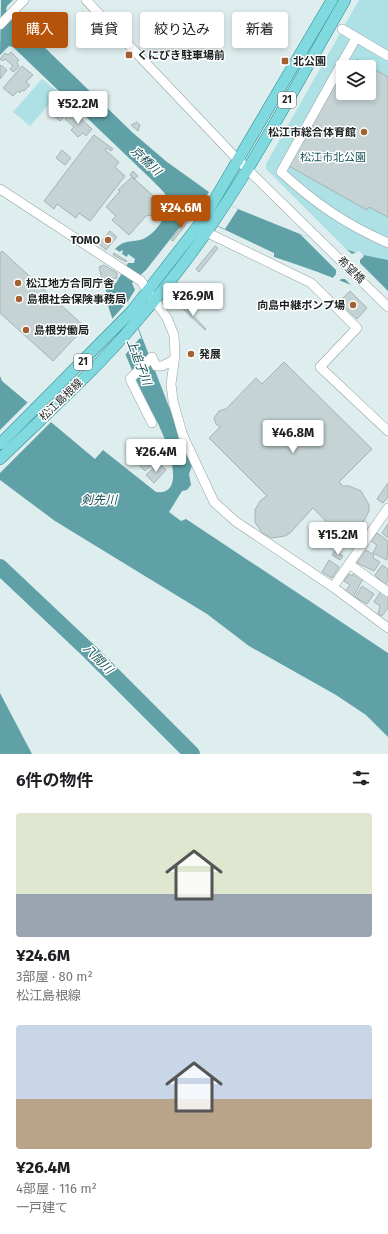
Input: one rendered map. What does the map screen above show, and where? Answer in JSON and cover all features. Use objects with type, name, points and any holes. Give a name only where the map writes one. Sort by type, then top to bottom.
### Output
[{"type":"main road","name":"松江島根線","points":[[0,444],[56,396],[90,372],[118,343],[155,299],[206,226],[219,192],[332,0]]},
{"type":"main road","name":"松江島根線","points":[[0,459],[132,311],[148,290],[229,199],[345,0]]},
{"type":"street","points":[[0,24],[24,0]]},
{"type":"street","name":"希望橋","points":[[86,0],[238,160],[388,307]]},
{"type":"street","points":[[342,29],[388,56]]},
{"type":"street","points":[[356,38],[281,172],[313,201],[333,215],[363,232],[388,243]]},
{"type":"street","points":[[0,189],[141,281],[155,299],[167,318],[174,335],[174,360],[171,384],[175,408],[183,436],[214,502],[235,521],[333,587],[388,628]]},
{"type":"street","points":[[206,226],[311,284],[357,328],[320,367],[388,431]]},
{"type":"street","points":[[152,423],[130,379],[152,357],[156,366],[162,366],[174,360]]},
{"type":"street","points":[[333,587],[388,508]]},
{"type":"street","points":[[349,564],[388,592]]},
{"type":"green space","name":"松江市北公園","points":[[359,0],[388,0],[388,291],[359,251],[355,254],[351,254],[266,169],[266,164]]},
{"type":"green space","points":[[42,79],[59,93],[30,126],[13,112]]},
{"type":"water","name":"剣先川","points":[[1,0],[13,0],[7,6],[6,10],[12,16],[12,47],[9,46],[0,55]]},
{"type":"water","name":"剣先川","points":[[14,48],[45,48],[133,133],[167,162],[209,192],[238,209],[300,234],[363,255],[388,260],[388,299],[274,257],[274,253],[190,214],[146,270],[132,283],[135,290],[128,301],[192,466],[189,474],[191,485],[187,490],[182,491],[169,512],[181,521],[186,519],[388,653],[388,737],[366,715],[336,695],[249,646],[207,614],[55,521],[0,480],[0,376],[2,381],[95,459],[103,450],[156,492],[167,490],[172,483],[173,472],[171,458],[166,443],[131,368],[105,296],[107,295],[105,287],[116,283],[128,263],[134,263],[135,259],[128,254],[127,257],[122,254],[122,250],[120,252],[115,249],[122,244],[148,237],[161,223],[167,211],[167,198],[153,181]]},
{"type":"water","points":[[0,693],[32,754],[0,754]]},
{"type":"pier","points":[[209,192],[238,209],[225,229],[194,215]]},
{"type":"pier","points":[[300,234],[346,249],[352,254],[359,251],[364,256],[360,260],[360,263],[388,291],[388,299],[352,286],[345,279],[341,279],[337,283],[334,281],[332,279],[336,274],[336,270]]},
{"type":"pier","points":[[128,301],[142,340],[140,338],[125,355],[112,319]]},
{"type":"pier","points":[[29,401],[52,421],[0,473],[0,430]]},
{"type":"building","points":[[11,52],[19,60],[17,62],[19,67],[13,72],[10,69],[13,66],[5,59],[3,61],[0,59],[5,53],[8,55]]},
{"type":"building","points":[[1,65],[7,70],[0,79],[0,66]]},
{"type":"building","points":[[22,66],[33,75],[26,82],[30,85],[24,91],[22,90],[20,93],[18,91],[13,96],[3,88]]},
{"type":"building","name":"松江市総合体育館","points":[[376,70],[388,77],[388,217],[369,207],[367,210],[287,165],[336,79],[336,100],[376,100]]},
{"type":"building","points":[[59,95],[65,100],[56,110],[50,105]]},
{"type":"building","points":[[66,100],[70,104],[67,108],[62,103]]},
{"type":"building","points":[[62,106],[68,112],[60,121],[52,114]]},
{"type":"building","points":[[73,111],[92,129],[86,136],[83,133],[78,137],[71,130],[74,127],[65,119]]},
{"type":"building","points":[[137,122],[140,125],[138,131],[131,125]]},
{"type":"building","points":[[94,135],[113,149],[111,151],[107,148],[105,150],[119,162],[115,167],[125,176],[90,221],[79,213],[76,218],[57,204],[54,209],[44,201]]},
{"type":"building","points":[[62,150],[71,158],[65,165],[56,158]]},
{"type":"building","points":[[133,171],[138,176],[135,179],[130,175]]},
{"type":"building","points":[[132,177],[157,199],[154,202],[159,211],[155,215],[146,216],[129,235],[112,220],[116,216],[106,207],[120,191],[118,190]]},
{"type":"building","points":[[188,217],[190,219],[173,241],[171,240]]},
{"type":"building","name":"TOMO","points":[[110,231],[117,237],[106,250],[99,244]]},
{"type":"building","points":[[215,246],[218,248],[199,272],[196,269]]},
{"type":"building","name":"松江地方合同庁舎","points":[[2,251],[85,327],[53,361],[0,313],[0,253]]},
{"type":"building","points":[[114,253],[127,261],[126,262],[113,255]]},
{"type":"building","points":[[104,265],[117,273],[117,278],[103,282],[99,267]]},
{"type":"building","points":[[180,291],[183,293],[177,300],[174,298]]},
{"type":"building","name":"向島中継ポンプ場","points":[[350,291],[367,308],[357,319],[339,302]]},
{"type":"building","points":[[184,306],[206,329],[205,330],[182,308]]},
{"type":"building","points":[[284,362],[372,449],[339,482],[343,486],[349,486],[361,491],[369,505],[369,511],[364,521],[353,528],[342,527],[338,530],[343,535],[341,537],[313,508],[290,533],[285,536],[272,538],[262,533],[255,522],[255,510],[260,501],[267,496],[209,438],[220,427],[216,424],[214,418],[219,411],[226,409],[256,378],[262,384]]},
{"type":"building","points":[[150,440],[163,453],[145,471],[132,458]]},
{"type":"building","points":[[159,463],[166,470],[154,483],[146,475]]},
{"type":"building","points":[[388,483],[388,497],[383,503],[377,499]]},
{"type":"building","points":[[388,524],[388,538],[382,533]]},
{"type":"building","points":[[377,533],[388,541],[387,560],[373,553],[377,545],[371,541]]},
{"type":"building","points":[[366,550],[374,555],[373,558],[380,562],[374,571],[357,563]]},
{"type":"building","points":[[335,551],[343,556],[340,560],[332,555]]},
{"type":"building","points":[[329,560],[339,567],[332,578],[322,572]]},
{"type":"building","points":[[382,565],[388,569],[388,581],[385,585],[375,575]]},
{"type":"building","points":[[354,573],[363,579],[353,597],[345,592],[350,585],[344,581],[349,574],[352,576]]},
{"type":"building","points":[[362,586],[374,594],[367,604],[355,597]]},
{"type":"building","points":[[381,591],[388,596],[388,608],[382,616],[378,614],[380,606],[374,602]]},
{"type":"waterway","name":"八間川","points":[[0,567],[90,652],[192,754]]},
{"type":"place","name":"くにびき駐車場前","points":[[129,55]]},
{"type":"place","name":"北公園","points":[[285,61]]},
{"type":"place","name":"松江市総合体育館","points":[[364,132]]},
{"type":"place","name":"TOMO","points":[[108,240]]},
{"type":"place","name":"松江地方合同庁舎","points":[[18,283]]},
{"type":"place","name":"島根社会保険事務局","points":[[19,299]]},
{"type":"place","name":"向島中継ポンプ場","points":[[353,305]]},
{"type":"place","name":"島根労働局","points":[[26,330]]},
{"type":"place","name":"発展","points":[[191,354]]},
{"type":"water label","name":"京橋川","points":[[146,161]]},
{"type":"water label","name":"上追子川","points":[[139,362]]}]
